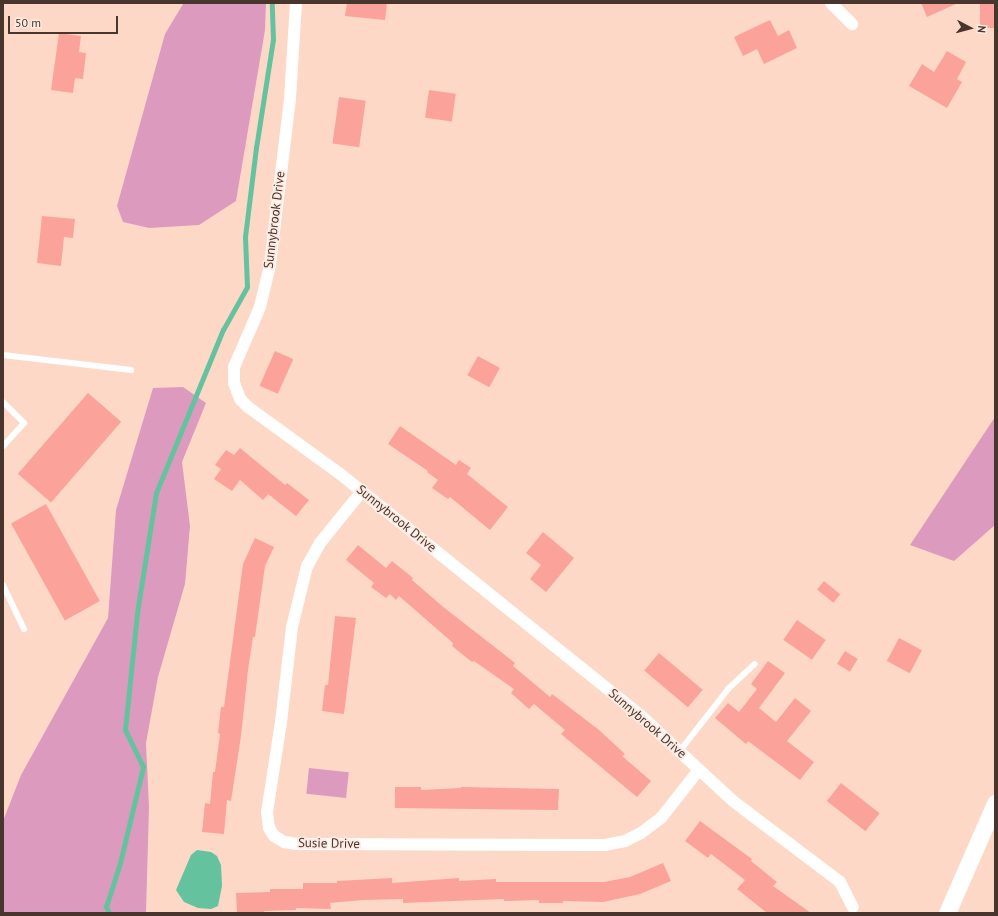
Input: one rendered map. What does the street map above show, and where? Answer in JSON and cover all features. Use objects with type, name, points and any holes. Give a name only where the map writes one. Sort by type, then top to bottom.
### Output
[{"type":"main road","points":[[947,913],[995,803]]},
{"type":"street","name":"Sunnybrook Drive","points":[[296,3],[290,99],[270,265],[260,307],[234,367],[234,383],[240,399],[248,408],[362,492],[639,714],[698,771],[755,819],[840,882],[853,907]]},
{"type":"street","points":[[831,3],[852,24]]},
{"type":"street","name":"Susie Drive","points":[[362,492],[320,543],[307,566],[292,627],[281,722],[267,812],[269,828],[274,836],[284,842],[297,844],[605,845],[630,839],[641,834],[661,818],[698,771]]},
{"type":"lane","points":[[3,355],[131,370]]},
{"type":"lane","points":[[3,402],[24,423],[3,446]]},
{"type":"lane","points":[[3,585],[4,594],[24,629]]},
{"type":"lane","points":[[679,752],[729,688],[755,664]]},
{"type":"shaded area","points":[[266,3],[265,30],[236,201],[199,225],[149,228],[123,222],[117,206],[165,34],[183,4]]},
{"type":"shaded area","points":[[183,387],[206,403],[182,462],[190,526],[185,584],[158,677],[146,743],[149,807],[146,913],[3,913],[3,821],[21,775],[108,618],[116,510],[153,388]]},
{"type":"shaded area","points":[[995,417],[995,525],[954,561],[910,545]]},
{"type":"shaded area","points":[[309,768],[349,772],[346,798],[306,794]]},
{"type":"shaded area","points":[[197,850],[211,852],[217,856],[221,865],[222,886],[218,906],[211,909],[198,908],[184,902],[176,890],[191,855]]},
{"type":"building","points":[[347,3],[387,3],[385,20],[345,16]]},
{"type":"building","points":[[921,3],[958,3],[927,17]]},
{"type":"building","points":[[980,3],[995,3],[995,28],[980,28]]},
{"type":"building","points":[[770,20],[778,36],[789,30],[797,48],[764,64],[757,49],[743,56],[734,37]]},
{"type":"building","points":[[59,33],[81,36],[79,52],[86,53],[83,79],[75,78],[73,93],[51,90]]},
{"type":"building","points":[[947,51],[966,62],[957,79],[962,82],[947,108],[909,86],[922,64],[934,72]]},
{"type":"building","points":[[429,90],[456,94],[452,121],[425,118]]},
{"type":"building","points":[[339,97],[366,101],[359,147],[332,144]]},
{"type":"building","points":[[42,216],[75,219],[73,238],[64,237],[61,266],[37,263]]},
{"type":"building","points":[[275,351],[293,359],[278,394],[260,386]]},
{"type":"building","points":[[478,356],[500,368],[489,387],[467,375]]},
{"type":"building","points":[[88,393],[121,422],[51,503],[18,474]]},
{"type":"building","points":[[400,426],[456,465],[459,460],[471,468],[467,474],[508,507],[490,530],[450,497],[448,499],[432,488],[438,480],[427,472],[428,471],[388,444]]},
{"type":"building","points":[[240,448],[285,485],[287,483],[309,500],[296,516],[268,494],[263,500],[240,480],[232,491],[214,479],[221,469],[215,465],[226,450],[234,455]]},
{"type":"building","points":[[46,504],[100,601],[65,620],[11,523]]},
{"type":"building","points":[[543,532],[574,558],[546,592],[530,579],[541,565],[526,553]]},
{"type":"building","points":[[255,538],[274,547],[265,566],[255,637],[253,637],[248,670],[241,736],[231,801],[227,800],[224,834],[202,832],[205,803],[210,804],[213,772],[215,772],[220,734],[218,733],[221,707],[224,707],[243,564]]},
{"type":"building","points":[[358,545],[386,568],[392,561],[413,578],[412,580],[442,606],[515,663],[513,666],[550,697],[552,694],[599,730],[625,754],[622,756],[651,781],[637,797],[561,734],[565,730],[534,704],[529,709],[511,693],[514,689],[474,661],[472,662],[452,646],[453,643],[399,596],[396,600],[390,594],[386,598],[371,587],[374,583],[346,560]]},
{"type":"building","points":[[824,581],[840,594],[833,603],[817,590]]},
{"type":"building","points":[[335,616],[356,618],[344,714],[322,711],[325,685],[328,685]]},
{"type":"building","points":[[797,620],[826,640],[812,660],[783,640]]},
{"type":"building","points":[[899,638],[922,650],[910,673],[887,661]]},
{"type":"building","points":[[845,651],[858,659],[850,672],[837,664]]},
{"type":"building","points":[[659,653],[703,690],[688,707],[644,671]]},
{"type":"building","points":[[768,661],[785,673],[759,708],[776,722],[795,698],[811,711],[787,741],[814,762],[800,780],[748,741],[746,744],[715,718],[728,703],[739,712],[757,689],[751,684]]},
{"type":"building","points":[[841,783],[880,813],[865,831],[827,801]]},
{"type":"building","points":[[395,787],[421,787],[421,790],[461,787],[559,789],[558,810],[395,808]]},
{"type":"building","points":[[700,821],[752,859],[751,861],[777,882],[773,886],[811,913],[767,913],[737,889],[745,880],[711,854],[708,858],[685,841]]},
{"type":"building","points":[[663,863],[671,881],[640,894],[603,902],[563,901],[563,903],[539,903],[539,900],[504,901],[504,899],[403,903],[403,899],[363,900],[330,903],[331,909],[296,908],[296,910],[264,911],[264,913],[237,913],[236,893],[270,892],[270,889],[303,889],[303,883],[337,883],[337,881],[392,878],[392,883],[459,878],[459,881],[496,879],[496,882],[604,882],[630,877]]},
{"type":"waterway","points":[[109,913],[106,907],[120,863],[143,767],[125,730],[137,613],[156,493],[223,330],[247,287],[245,237],[256,148],[273,40],[272,3]]}]
